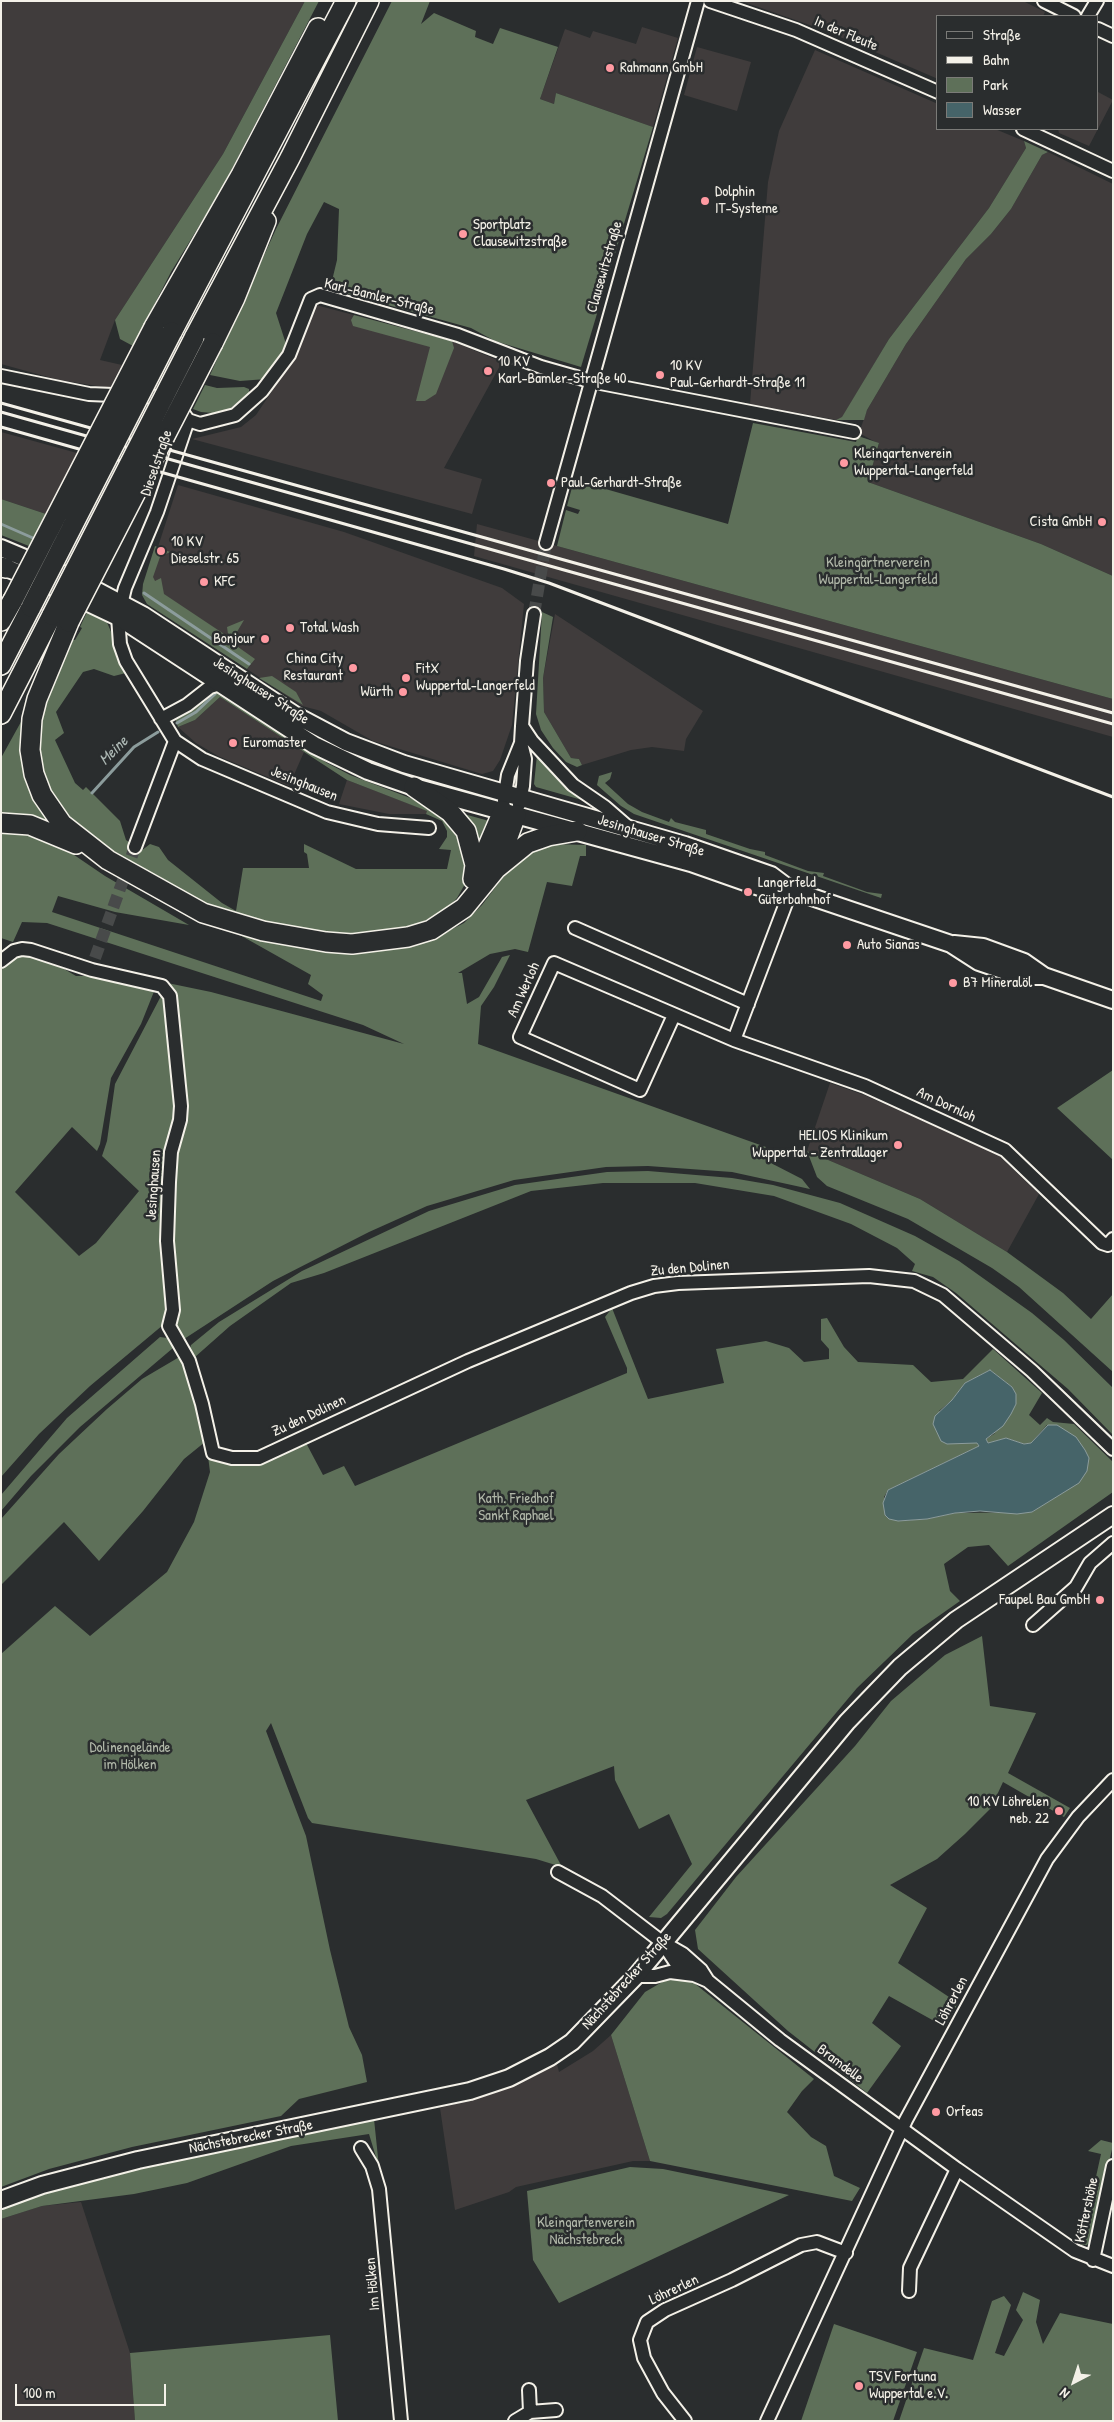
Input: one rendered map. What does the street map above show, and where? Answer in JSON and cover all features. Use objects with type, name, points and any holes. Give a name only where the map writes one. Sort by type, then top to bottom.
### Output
[{"type":"highway","points":[[1,620],[14,600],[154,327],[241,175],[333,1]]},
{"type":"highway","points":[[1,665],[172,332],[346,1]]},
{"type":"highway","points":[[1,714],[194,338],[280,177],[369,1]]},
{"type":"highway","points":[[108,860],[58,819],[42,795],[32,766],[30,735],[34,708],[69,622],[213,343],[257,248],[280,177]]},
{"type":"highway","points":[[414,787],[450,812],[466,831],[475,865],[474,879]]},
{"type":"highway","points":[[496,868],[511,804]]},
{"type":"highway","points":[[464,908],[474,879],[511,804]]},
{"type":"highway","points":[[1,823],[22,823],[43,829],[108,860],[203,913],[238,925],[295,938],[352,944],[408,937],[431,930],[464,908],[496,868],[528,843],[548,836],[577,831]]},
{"type":"main road","name":"Jesinghauser Straße","points":[[1,548],[77,580],[220,684],[314,745],[368,771],[414,787],[629,828],[771,874],[791,890]]},
{"type":"main road","name":"Jesinghauser Straße","points":[[3,567],[61,590],[120,610],[197,648],[295,715],[346,742],[577,831],[690,863],[765,889],[791,890],[951,944],[988,965],[1020,976],[1044,976],[1113,1000]]},
{"type":"main road","name":"Nächstebrecker Straße","points":[[1,2200],[82,2173],[368,2114],[477,2088],[509,2078],[538,2064],[572,2042],[636,1976],[662,1942],[847,1722],[900,1667],[956,1620],[1113,1515]]},
{"type":"street","name":"Clausewitzstraße","points":[[546,543],[698,1]]},
{"type":"street","name":"In der Fleute","points":[[710,1],[796,30],[936,91]]},
{"type":"street","points":[[1044,1],[1072,15]]},
{"type":"street","points":[[1089,15],[1097,1]]},
{"type":"street","points":[[1099,29],[1113,36]]},
{"type":"street","points":[[1025,130],[1113,171]]},
{"type":"street","name":"Karl-Bamler-Straße","points":[[188,420],[200,424],[235,415],[262,391],[289,355],[311,299],[315,296],[458,335],[542,367],[590,381]]},
{"type":"street","name":"Dieselstraße","points":[[1,376],[89,394],[161,397],[179,408],[188,420],[157,512],[125,588],[120,610]]},
{"type":"street","points":[[590,381],[854,432]]},
{"type":"street","name":"Jesinghausen","points":[[120,610],[120,644],[126,661],[175,741],[202,759],[327,812],[378,824],[429,828]]},
{"type":"street","points":[[511,804],[525,759],[521,743],[522,726],[527,661],[534,614]]},
{"type":"street","points":[[160,719],[187,705],[210,687],[220,684]]},
{"type":"street","points":[[522,726],[532,741],[573,786],[605,807],[629,828]]},
{"type":"street","points":[[135,847],[175,741]]},
{"type":"street","points":[[734,1040],[791,890]]},
{"type":"street","points":[[575,928],[748,1004]]},
{"type":"street","name":"Jesinghausen","points":[[1,961],[14,951],[22,949],[93,964],[162,986],[170,996],[181,1106],[180,1120],[171,1152],[169,1182],[167,1241],[173,1310],[170,1326],[189,1360],[202,1404],[213,1453]]},
{"type":"street","name":"Am Werloh","points":[[674,1015],[640,1090],[520,1037],[554,963],[734,1040]]},
{"type":"street","name":"Am Dornloh","points":[[734,1040],[865,1086],[1005,1150],[1102,1244],[1108,1244],[1113,1239]]},
{"type":"street","name":"Zu den Dolinen","points":[[213,1453],[232,1458],[259,1458],[468,1361],[631,1293],[654,1286],[678,1283],[870,1276],[914,1281],[944,1295],[1032,1372],[1113,1449]]},
{"type":"street","points":[[1033,1625],[1076,1587],[1090,1563],[1113,1543]]},
{"type":"street","name":"Löhrerlen","points":[[767,2421],[902,2129],[1047,1859],[1078,1817],[1113,1780]]},
{"type":"street","name":"Bramdelle","points":[[558,1872],[602,1896],[662,1942],[683,1954],[701,1970],[708,1981]]},
{"type":"street","name":"Bramdelle","points":[[662,1942],[676,1963],[694,1975],[708,1981],[780,2040],[957,2169],[1058,2241],[1093,2260],[1113,2266]]},
{"type":"street","name":"Bramdelle","points":[[636,1976],[655,1976],[670,1972],[694,1975]]},
{"type":"street","name":"Im Hölken","points":[[361,2148],[372,2166],[379,2189],[401,2421]]},
{"type":"street","name":"Köttershöhe","points":[[1093,2260],[1113,2166]]},
{"type":"street","points":[[909,2291],[910,2268],[957,2169]]},
{"type":"street","name":"Löhrerlen","points":[[685,2421],[664,2393],[644,2358],[640,2340],[647,2322],[665,2310],[710,2291],[801,2245],[817,2242],[846,2253]]},
{"type":"street","points":[[529,2390],[530,2412]]},
{"type":"street","points":[[515,2421],[530,2412],[556,2410]]},
{"type":"shaded area","points":[[1,1],[305,1],[223,154],[115,320],[100,360],[122,365],[110,388],[59,380],[1,364]]},
{"type":"shaded area","points":[[741,1],[1023,1],[1045,12],[1044,15],[936,15],[936,78],[824,30]]},
{"type":"shaded area","name":"Rahmann GmbH","points":[[642,27],[678,38],[653,127],[556,93],[554,104],[540,99],[565,29],[590,38],[593,31],[636,44]]},
{"type":"shaded area","points":[[697,47],[751,62],[737,111],[684,95]]},
{"type":"shaded area","points":[[815,50],[936,103],[936,130],[997,130],[1024,141],[1026,148],[989,208],[889,339],[842,418],[836,420],[750,404],[768,182],[779,131]]},
{"type":"shaded area","points":[[1099,93],[1113,100],[1099,127]]},
{"type":"shaded area","points":[[1058,130],[1097,130],[1089,146],[1059,133]]},
{"type":"shaded area","points":[[1048,152],[1113,184],[1113,576],[1041,544],[868,482],[879,444],[859,433],[867,410],[906,344],[966,259],[991,234],[1011,209],[1042,155]]},
{"type":"shaded area","points":[[316,305],[452,341],[502,362],[444,468],[482,479],[472,514],[192,439],[241,427],[256,415],[292,361]]},
{"type":"shaded area","points":[[1,432],[77,453],[46,514],[1,499]]},
{"type":"shaded area","points":[[178,485],[344,532],[502,588],[524,604],[512,725],[500,760],[493,771],[482,774],[373,741],[321,711],[302,706],[247,669],[252,663],[144,590]]},
{"type":"shaded area","points":[[477,524],[1113,699],[1113,737],[474,556]]},
{"type":"shaded area","points":[[555,614],[703,711],[686,739],[684,751],[652,747],[631,750],[582,765],[579,759],[571,758],[544,712],[543,678]]},
{"type":"shaded area","points":[[220,697],[304,752],[289,786],[218,756],[196,743],[178,727],[195,720]]},
{"type":"shaded area","points":[[347,780],[428,811],[426,814],[389,814],[339,804]]},
{"type":"shaded area","points":[[830,1083],[864,1095],[996,1153],[1039,1194],[1007,1252],[920,1199],[807,1151]]},
{"type":"shaded area","points":[[611,2035],[650,2161],[633,2161],[516,2187],[509,2192],[455,2210],[440,2108],[489,2095],[557,2064],[559,2072],[593,2051]]},
{"type":"shaded area","points":[[81,2202],[130,2353],[135,2421],[1,2421],[1,2219],[42,2206]]},
{"type":"green space","points":[[305,1],[319,1],[221,190],[171,272],[133,346],[120,339],[115,320],[223,154]]},
{"type":"green space","points":[[392,1],[430,1],[421,24],[434,13],[476,31],[475,37],[493,44],[500,28],[558,47],[540,99],[554,104],[556,93],[653,127],[581,367],[495,341],[471,328],[330,289],[337,260],[339,209],[324,202],[307,234],[276,313],[287,347],[266,379],[240,381],[210,375],[276,229]]},
{"type":"green space","points":[[1024,141],[1048,152],[1042,155],[1011,209],[991,234],[966,259],[906,344],[867,410],[864,420],[836,420],[842,417],[889,339],[989,208],[1026,148]]},
{"type":"green space","points":[[354,315],[452,341],[454,348],[436,394],[425,401],[416,401],[430,347],[353,326],[351,320]]},
{"type":"green space","points":[[205,385],[217,388],[244,387],[249,389],[249,393],[228,410],[213,413],[201,412],[193,409]]},
{"type":"green space","name":"Kleingärtnerverein Wuppertal-Langerfeld","points":[[753,423],[856,442],[858,436],[879,443],[868,482],[1041,544],[1113,576],[1113,699],[557,546],[566,510],[578,514],[580,510],[567,506],[574,480],[728,524]]},
{"type":"green space","points":[[1,499],[46,514],[29,546],[1,535]]},
{"type":"green space","points":[[155,546],[170,552],[160,557],[153,577],[155,581],[161,578],[164,594],[224,634],[228,634],[227,627],[244,620],[231,642],[255,659],[247,669],[147,604],[142,595],[143,584]]},
{"type":"green space","points":[[88,610],[106,620],[112,634],[117,659],[126,673],[114,676],[94,669],[83,672],[56,712],[64,733],[55,740],[75,783],[83,790],[86,787],[120,821],[126,840],[141,851],[150,844],[159,847],[168,860],[222,903],[236,911],[243,868],[309,868],[307,854],[304,852],[304,844],[356,869],[447,869],[451,850],[439,849],[447,837],[447,831],[442,821],[426,814],[427,811],[347,780],[220,697],[195,720],[178,727],[175,718],[215,691],[221,692],[327,763],[350,775],[426,804],[456,827],[468,870],[465,884],[457,898],[446,910],[414,926],[365,934],[324,935],[296,931],[221,912],[156,881],[72,826],[46,787],[35,743],[47,692],[73,640],[75,640],[82,628],[80,627]]},
{"type":"green space","points":[[542,612],[553,617],[543,678],[544,712],[571,758],[579,759],[582,765],[577,767],[566,762],[553,748],[541,730],[536,714]]},
{"type":"green space","points":[[272,676],[296,692],[303,705],[259,678]]},
{"type":"green space","points":[[27,711],[24,736],[62,830],[1,817],[1,758]]},
{"type":"green space","points":[[537,755],[582,800],[536,787],[534,784]]},
{"type":"green space","points":[[612,772],[610,779],[605,783],[628,804],[642,812],[669,822],[671,818],[675,822],[706,830],[706,834],[750,849],[765,852],[765,855],[808,871],[824,873],[823,876],[867,892],[882,894],[881,898],[634,814],[621,806],[597,785],[599,776]]},
{"type":"green space","points":[[460,813],[493,822],[480,851]]},
{"type":"green space","points":[[1,830],[16,830],[58,844],[105,876],[189,925],[115,912],[58,896],[52,912],[321,1001],[323,995],[308,984],[311,975],[231,930],[281,942],[355,953],[427,942],[464,923],[482,905],[520,855],[554,844],[586,845],[586,856],[580,856],[572,886],[547,882],[528,952],[515,949],[490,954],[458,973],[462,973],[467,1004],[479,997],[502,957],[510,955],[494,987],[481,1006],[478,1044],[766,1147],[765,1156],[767,1161],[802,1179],[810,1189],[732,1172],[648,1166],[606,1167],[514,1180],[427,1206],[369,1232],[273,1281],[181,1341],[177,1333],[173,1285],[173,1174],[182,1120],[173,993],[153,980],[211,992],[404,1044],[363,1025],[47,923],[22,922],[13,942],[1,938]]},
{"type":"green space","points":[[27,954],[49,960],[76,976],[93,976],[155,989],[141,1024],[111,1078],[100,1144],[97,1151],[72,1127],[15,1192],[79,1256],[96,1243],[139,1191],[102,1156],[107,1141],[115,1084],[162,994],[165,996],[176,1083],[169,1303],[166,1320],[163,1325],[90,1386],[39,1434],[1,1477],[1,968],[13,958]]},
{"type":"green space","points":[[1113,1070],[1113,1160],[1057,1108]]},
{"type":"green space","points":[[807,1151],[920,1199],[1007,1252],[1063,1293],[1091,1319],[1113,1294],[1113,1372],[1019,1287],[992,1268],[908,1219],[827,1186],[817,1177]]},
{"type":"green space","points":[[648,1171],[732,1178],[773,1185],[840,1203],[915,1236],[959,1261],[1032,1313],[1064,1340],[1113,1388],[1113,1435],[1068,1389],[956,1293],[933,1277],[912,1271],[915,1264],[897,1248],[851,1224],[774,1196],[695,1183],[603,1183],[531,1191],[324,1273],[291,1283],[230,1326],[195,1357],[190,1348],[191,1345],[219,1322],[302,1271],[429,1211],[515,1185],[607,1172]]},
{"type":"green space","points":[[612,1308],[648,1399],[724,1383],[716,1349],[766,1341],[789,1348],[804,1362],[829,1359],[829,1349],[821,1340],[821,1319],[827,1318],[844,1347],[858,1362],[913,1365],[931,1382],[963,1379],[993,1349],[1042,1393],[1029,1415],[1040,1425],[1047,1418],[1053,1422],[1074,1424],[1113,1462],[1113,1492],[1008,1566],[989,1545],[968,1547],[944,1564],[950,1591],[960,1601],[913,1634],[857,1688],[667,1914],[661,1918],[649,1917],[692,1864],[669,1814],[639,1829],[615,1780],[614,1766],[526,1800],[562,1867],[536,1859],[312,1823],[308,1818],[271,1723],[266,1731],[306,1836],[330,1950],[349,2027],[362,2055],[367,2082],[299,2099],[281,2116],[132,2147],[49,2169],[1,2187],[1,1654],[55,1606],[90,1636],[167,1572],[194,1522],[210,1472],[208,1456],[232,1459],[305,1441],[323,1475],[344,1466],[355,1486],[627,1373],[627,1368],[605,1317]],"holes":[[[990,1370],[1012,1387],[1016,1395],[1016,1404],[994,1434],[986,1439],[988,1443],[1006,1438],[1024,1444],[1031,1443],[1047,1425],[1065,1491],[1032,1512],[955,1513],[927,1519],[898,1521],[884,1497],[888,1490],[979,1446],[977,1443],[972,1443],[939,1411],[952,1400],[965,1383]]]},
{"type":"green space","points":[[160,1337],[167,1338],[175,1345],[173,1348],[80,1427],[31,1476],[1,1511],[1,1495],[67,1418]]},
{"type":"green space","points":[[181,1356],[202,1413],[205,1442],[184,1459],[143,1511],[99,1561],[64,1522],[1,1585],[1,1519],[59,1454],[107,1409],[142,1379]]},
{"type":"green space","points":[[982,1636],[990,1706],[1036,1713],[1008,1773],[1070,1808],[1064,1817],[1003,1782],[991,1808],[965,1834],[937,1859],[890,1885],[927,1908],[898,1963],[958,2003],[945,2027],[889,1996],[872,2023],[901,2046],[867,2093],[788,2031],[698,1949],[695,1930],[736,1877],[855,1746],[891,1701],[945,1655]]},
{"type":"green space","points":[[680,1979],[694,1983],[814,2079],[802,2091],[787,2112],[811,2137],[826,2146],[834,2176],[860,2188],[852,2201],[650,2161],[611,2035],[645,1992],[664,1981]]},
{"type":"green space","points":[[374,2119],[379,2167],[369,2134],[291,2146],[187,2183],[134,2194],[42,2206],[1,2219],[1,2206],[67,2183]]},
{"type":"green space","points":[[1101,2140],[1113,2143],[1113,2145],[1091,2241],[1087,2245],[1081,2245],[1101,2154],[1088,2151]]},
{"type":"green space","name":"Kleingartenverein Nächstebreck","points":[[630,2167],[663,2169],[789,2195],[559,2303],[533,2260],[527,2191]]},
{"type":"green space","points":[[1023,2292],[1040,2300],[1036,2322],[1043,2344],[1060,2313],[1113,2324],[1113,2421],[899,2421],[924,2348],[973,2360],[992,2301],[1004,2296],[1011,2305],[995,2353],[1004,2356],[1023,2320],[1016,2310]]},
{"type":"green space","name":"TSV Fortuna Wuppertal e.V.","points":[[834,2324],[917,2352],[893,2421],[801,2421]]},
{"type":"green space","points":[[330,2335],[338,2421],[135,2421],[130,2353]]},
{"type":"water","points":[[990,1370],[1012,1387],[1016,1394],[1016,1404],[1003,1426],[986,1439],[988,1443],[1006,1438],[1024,1444],[1031,1443],[1048,1425],[1057,1425],[1076,1437],[1089,1458],[1087,1471],[1079,1483],[1032,1512],[1017,1514],[980,1511],[955,1513],[927,1519],[898,1521],[889,1519],[885,1515],[883,1503],[888,1490],[979,1446],[977,1443],[947,1444],[941,1441],[933,1424],[935,1416],[952,1400],[965,1383]]},
{"type":"waterway","points":[[1,524],[33,538]]},
{"type":"waterway","points":[[144,593],[249,664]]},
{"type":"waterway","name":"Meine","points":[[177,723],[196,712],[215,694]]},
{"type":"waterway","name":"Meine","points":[[92,793],[134,747],[158,732]]},
{"type":"tunnel","points":[[534,614],[546,543]]},
{"type":"tunnel","points":[[95,958],[135,847]]},
{"type":"railway","points":[[1,403],[1113,713]]},
{"type":"railway","points":[[1,412],[1113,724]]},
{"type":"railway","points":[[1,427],[549,583],[1113,797]]},
{"type":"place","name":"Rahmann GmbH","points":[[610,68]]},
{"type":"place","name":"Dolphin IT-Systeme","points":[[705,201]]},
{"type":"place","name":"Sportplatz Clausewitzstraße","points":[[463,234]]},
{"type":"place","name":"10 KV Karl-Bamler-Straße 40","points":[[488,371]]},
{"type":"place","name":"10 KV Paul-Gerhardt-Straße 11","points":[[660,375]]},
{"type":"place","name":"Kleingartenverein Wuppertal-Langerfeld","points":[[844,463]]},
{"type":"place","name":"Paul-Gerhardt-Straße","points":[[551,483]]},
{"type":"place","name":"Cista GmbH","points":[[1102,522]]},
{"type":"place","name":"10 KV Dieselstr. 65","points":[[161,551]]},
{"type":"place","name":"KFC","points":[[204,582]]},
{"type":"place","name":"Total Wash","points":[[290,628]]},
{"type":"place","name":"Bonjour","points":[[265,639]]},
{"type":"place","name":"China City Restaurant","points":[[353,668]]},
{"type":"place","name":"FitX Wuppertal-Langerfeld","points":[[406,678]]},
{"type":"place","name":"Würth","points":[[403,692]]},
{"type":"place","name":"Euromaster","points":[[233,743]]},
{"type":"place","name":"Langerfeld Güterbahnhof","points":[[748,892]]},
{"type":"place","name":"Auto Sianas","points":[[847,945]]},
{"type":"place","name":"B7 Mineralöl","points":[[953,983]]},
{"type":"place","name":"HELIOS Klinikum Wuppertal - Zentrallager","points":[[898,1145]]},
{"type":"place","name":"Faupel Bau GmbH","points":[[1100,1600]]},
{"type":"place","name":"10 KV Löhrelen neb. 22","points":[[1059,1811]]},
{"type":"place","name":"Orfeas","points":[[936,2112]]},
{"type":"place","name":"TSV Fortuna Wuppertal e.V.","points":[[859,2386]]},
{"type":"park label","name":"Kath. Friedhof Sankt Raphael","points":[[516,1508]]},
{"type":"park label","name":"Dolinengelände im Hölken","points":[[130,1756]]}]
